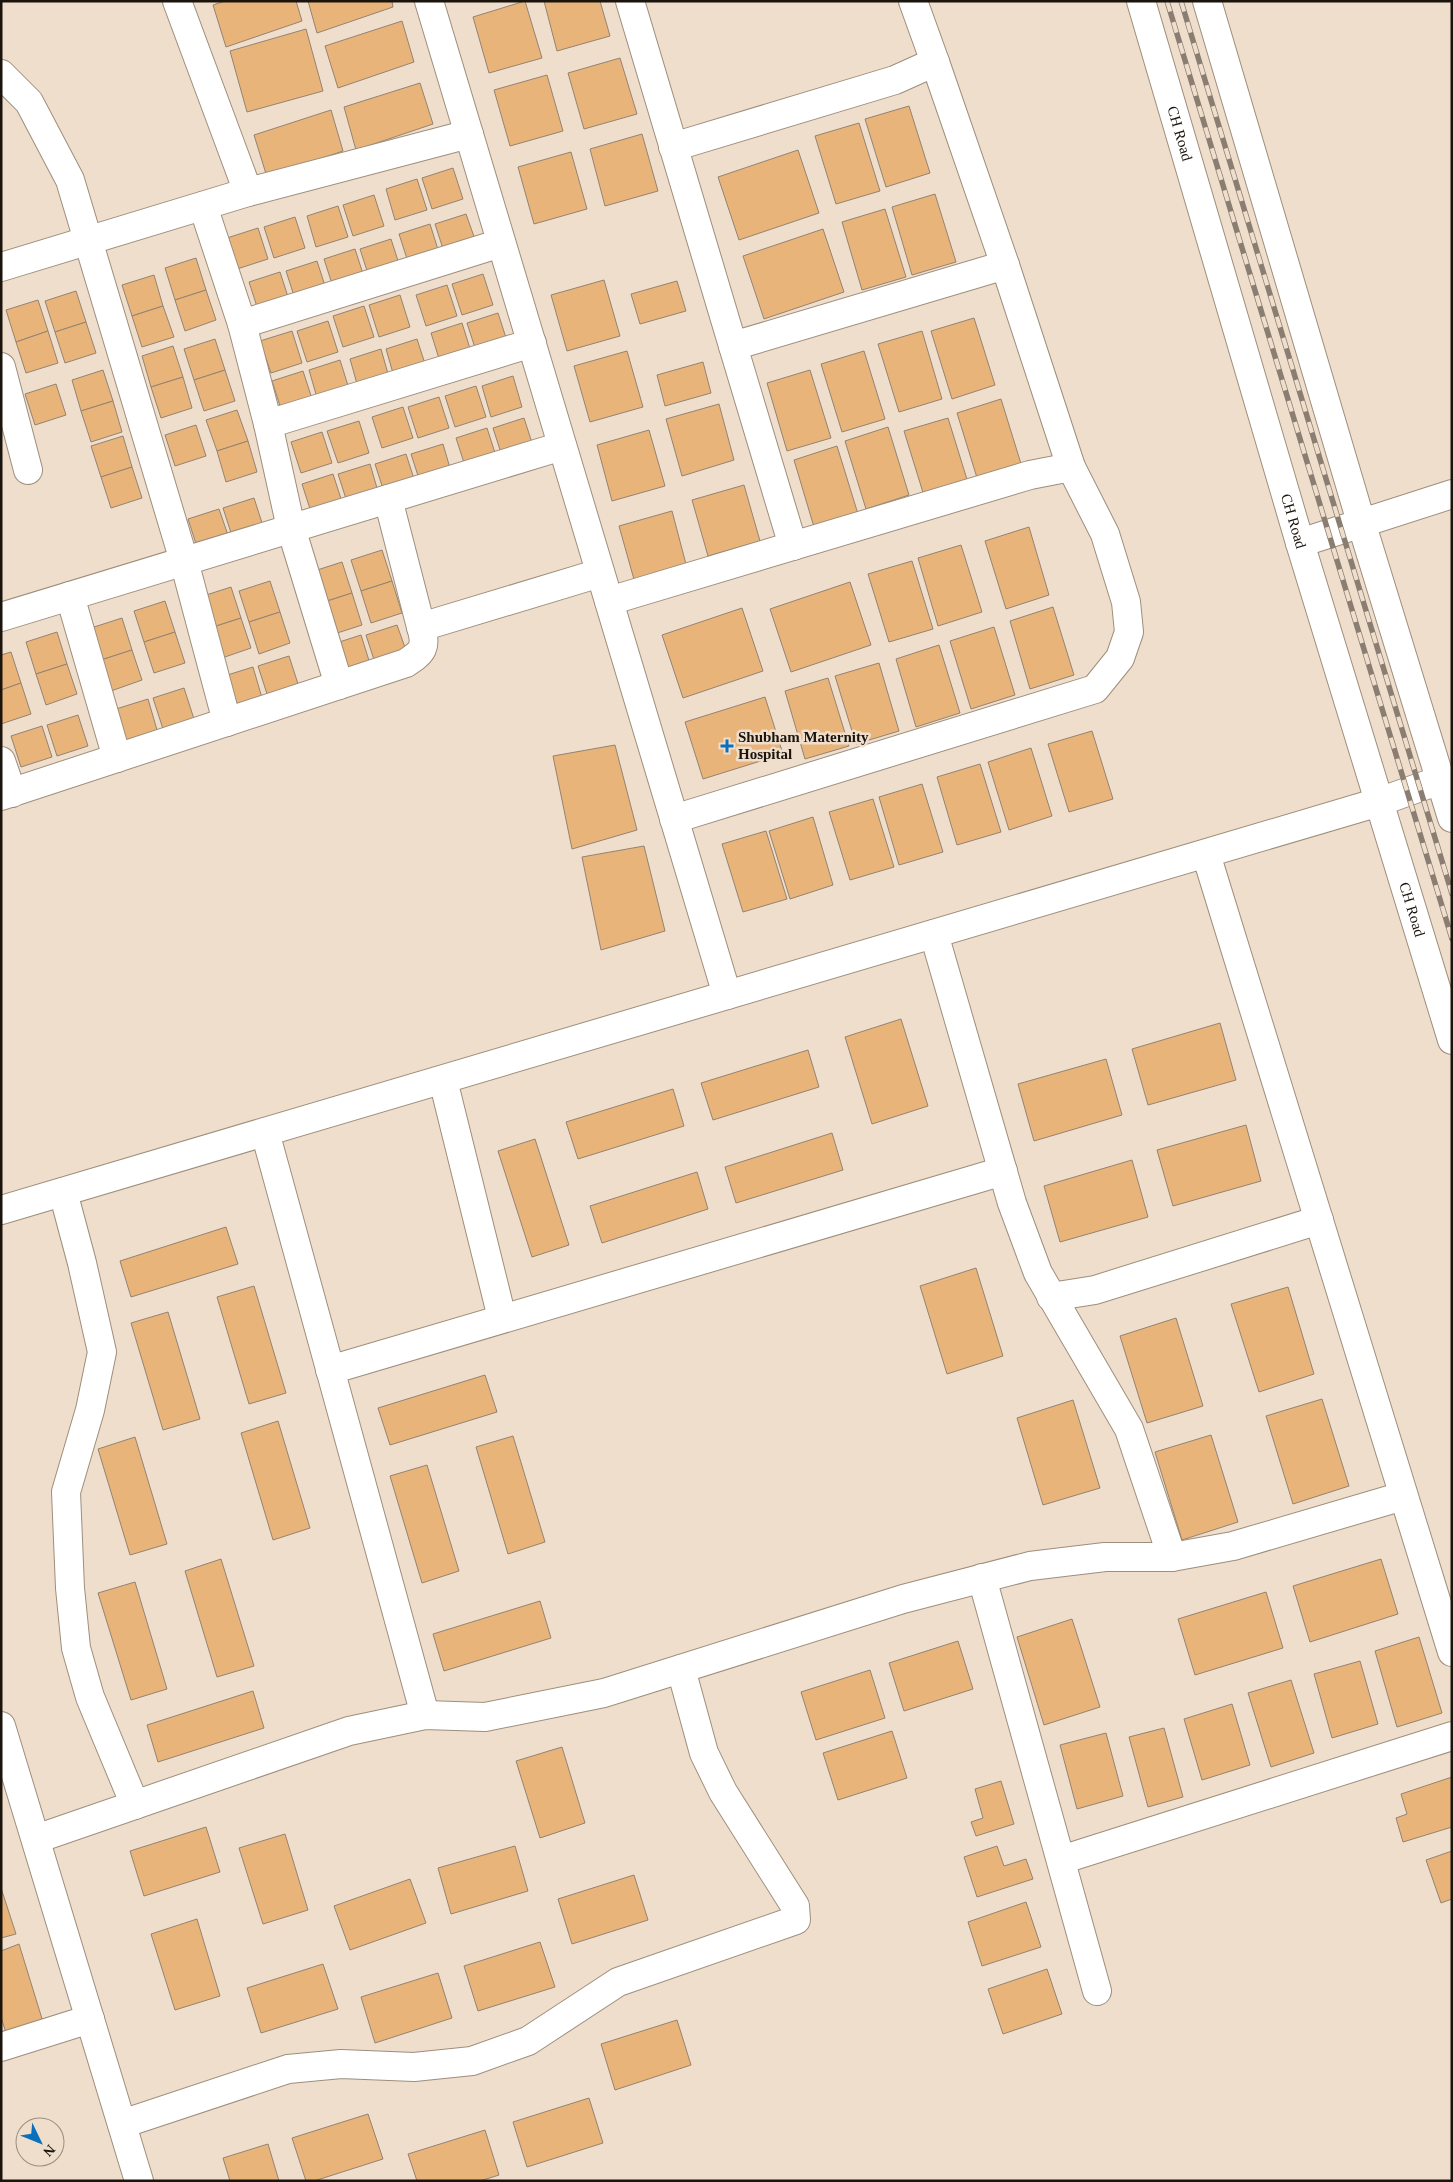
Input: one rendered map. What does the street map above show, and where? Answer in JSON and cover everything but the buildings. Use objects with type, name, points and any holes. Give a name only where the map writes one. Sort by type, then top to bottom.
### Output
[{"type":"street","points":[[177,1],[248,192]]},
{"type":"street","points":[[429,1],[727,995]]},
{"type":"street","points":[[630,1],[793,546]]},
{"type":"street","points":[[674,819],[1095,689],[1120,658],[1129,632],[1126,602],[1105,534],[1071,467],[1005,265],[913,1]]},
{"type":"street","name":"CH Road","points":[[1141,1],[1300,543],[1452,1040]]},
{"type":"street","points":[[1208,1],[1361,522],[1452,818]]},
{"type":"street","points":[[674,147],[896,80],[935,62]]},
{"type":"street","points":[[1,74],[29,102],[70,180],[184,561],[228,722]]},
{"type":"street","points":[[1,268],[248,192],[469,134]]},
{"type":"street","points":[[203,206],[242,324],[268,424],[291,528],[338,685]]},
{"type":"street","points":[[242,324],[501,242]]},
{"type":"street","points":[[733,346],[1005,265]]},
{"type":"street","points":[[268,424],[532,343]]},
{"type":"street","points":[[1,367],[28,470]]},
{"type":"street","points":[[1,617],[562,446]]},
{"type":"street","points":[[609,601],[1030,475],[1071,467]]},
{"type":"street","points":[[1300,543],[1452,494]]},
{"type":"street","points":[[1,761],[6,794],[406,663],[420,654],[425,640],[388,499]]},
{"type":"street","points":[[421,627],[600,573]]},
{"type":"street","points":[[70,596],[117,758]]},
{"type":"street","points":[[1,1210],[1206,854],[1379,802],[1440,780]]},
{"type":"street","points":[[1206,854],[1452,1652]]},
{"type":"street","points":[[934,934],[1003,1170],[1038,1273],[1129,1429],[1172,1557]]},
{"type":"street","points":[[443,1080],[502,1318]]},
{"type":"street","points":[[265,1132],[425,1714]]},
{"type":"street","points":[[330,1370],[1003,1170]]},
{"type":"street","points":[[63,1192],[82,1263],[102,1352],[90,1410],[66,1492],[70,1588],[76,1648],[90,1697],[135,1805]]},
{"type":"street","points":[[1051,1297],[1095,1290],[1319,1220]]},
{"type":"street","points":[[36,1840],[349,1731],[425,1714],[485,1718],[604,1693],[903,1599],[1030,1566],[1096,1558],[1172,1557],[1233,1546],[1403,1496]]},
{"type":"street","points":[[982,1578],[1098,1991]]},
{"type":"street","points":[[122,2124],[288,2069],[342,2064],[414,2067],[472,2061],[528,2041],[618,1982],[796,1920],[795,1906],[723,1792],[704,1753],[681,1669]]},
{"type":"street","points":[[1,1726],[11,1796],[36,1840],[139,2181]]},
{"type":"street","points":[[1061,1860],[1452,1736]]},
{"type":"street","points":[[1,2047],[90,2019]]},
{"type":"railway","points":[[1167,1],[1452,939]]},
{"type":"railway","points":[[1181,1],[1452,894]]},
{"type":"place","name":"Shubham Maternity Hospital","points":[[727,746]]}]
